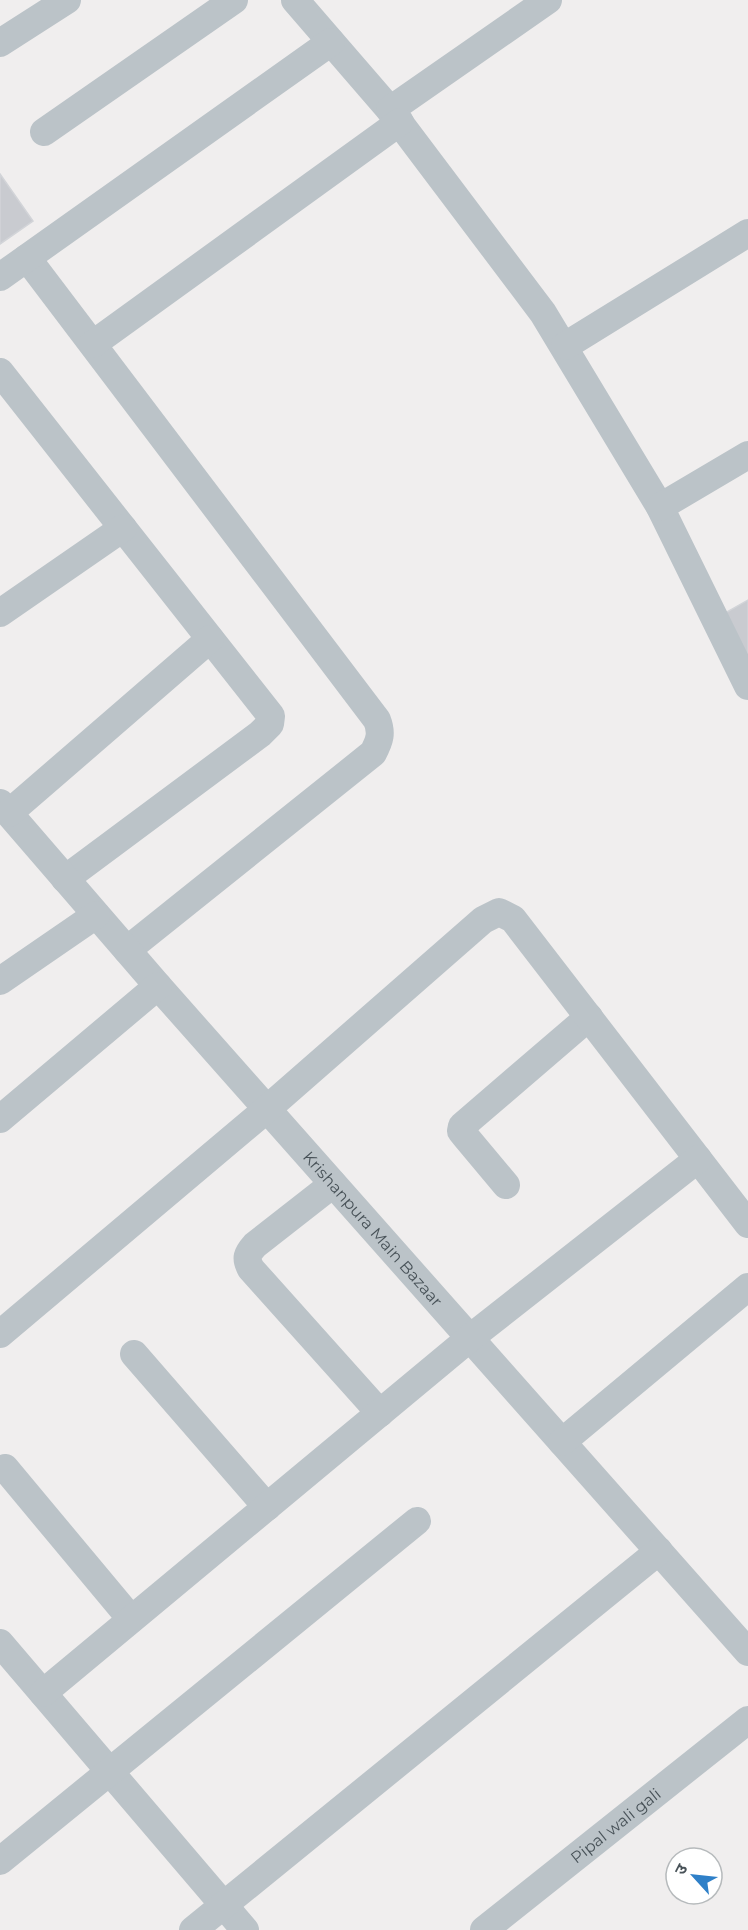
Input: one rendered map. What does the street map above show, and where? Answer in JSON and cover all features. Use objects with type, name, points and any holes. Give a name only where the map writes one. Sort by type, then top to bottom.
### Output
[{"type":"street","points":[[0,43],[67,0]]},
{"type":"street","points":[[44,132],[234,0]]},
{"type":"street","points":[[295,0],[395,116],[543,313],[565,346],[660,507],[747,684]]},
{"type":"street","points":[[93,344],[548,0]]},
{"type":"street","points":[[0,277],[331,42]]},
{"type":"street","points":[[565,346],[748,233]]},
{"type":"street","points":[[27,258],[376,720],[381,731],[379,742],[373,753],[127,950]]},
{"type":"street","points":[[2,378],[271,716],[270,724],[260,734],[65,879]]},
{"type":"street","points":[[660,507],[748,455]]},
{"type":"street","points":[[0,614],[123,528]]},
{"type":"street","points":[[4,808],[210,639]]},
{"type":"street","name":"Krishanpura Main Bazaar","points":[[4,808],[158,986],[748,1652]]},
{"type":"street","points":[[0,1334],[267,1109],[483,920],[499,912],[513,919],[748,1224]]},
{"type":"street","points":[[0,981],[96,915]]},
{"type":"street","points":[[0,1119],[158,986]]},
{"type":"street","points":[[506,1185],[461,1131],[462,1126],[589,1017]]},
{"type":"street","points":[[43,1693],[470,1338],[698,1159]]},
{"type":"street","points":[[333,1184],[255,1245],[247,1255],[247,1261],[380,1413]]},
{"type":"street","points":[[562,1442],[748,1287]]},
{"type":"street","points":[[134,1354],[267,1507]]},
{"type":"street","points":[[5,1468],[131,1619]]},
{"type":"street","points":[[0,1861],[417,1521]]},
{"type":"street","points":[[193,1930],[659,1551]]},
{"type":"street","points":[[0,1643],[245,1930]]},
{"type":"street","name":"Pipal wali gali","points":[[484,1930],[748,1720]]},
{"type":"building","points":[[0,174],[33,221],[0,244]]},
{"type":"building","points":[[748,600],[748,666],[718,617]]}]
